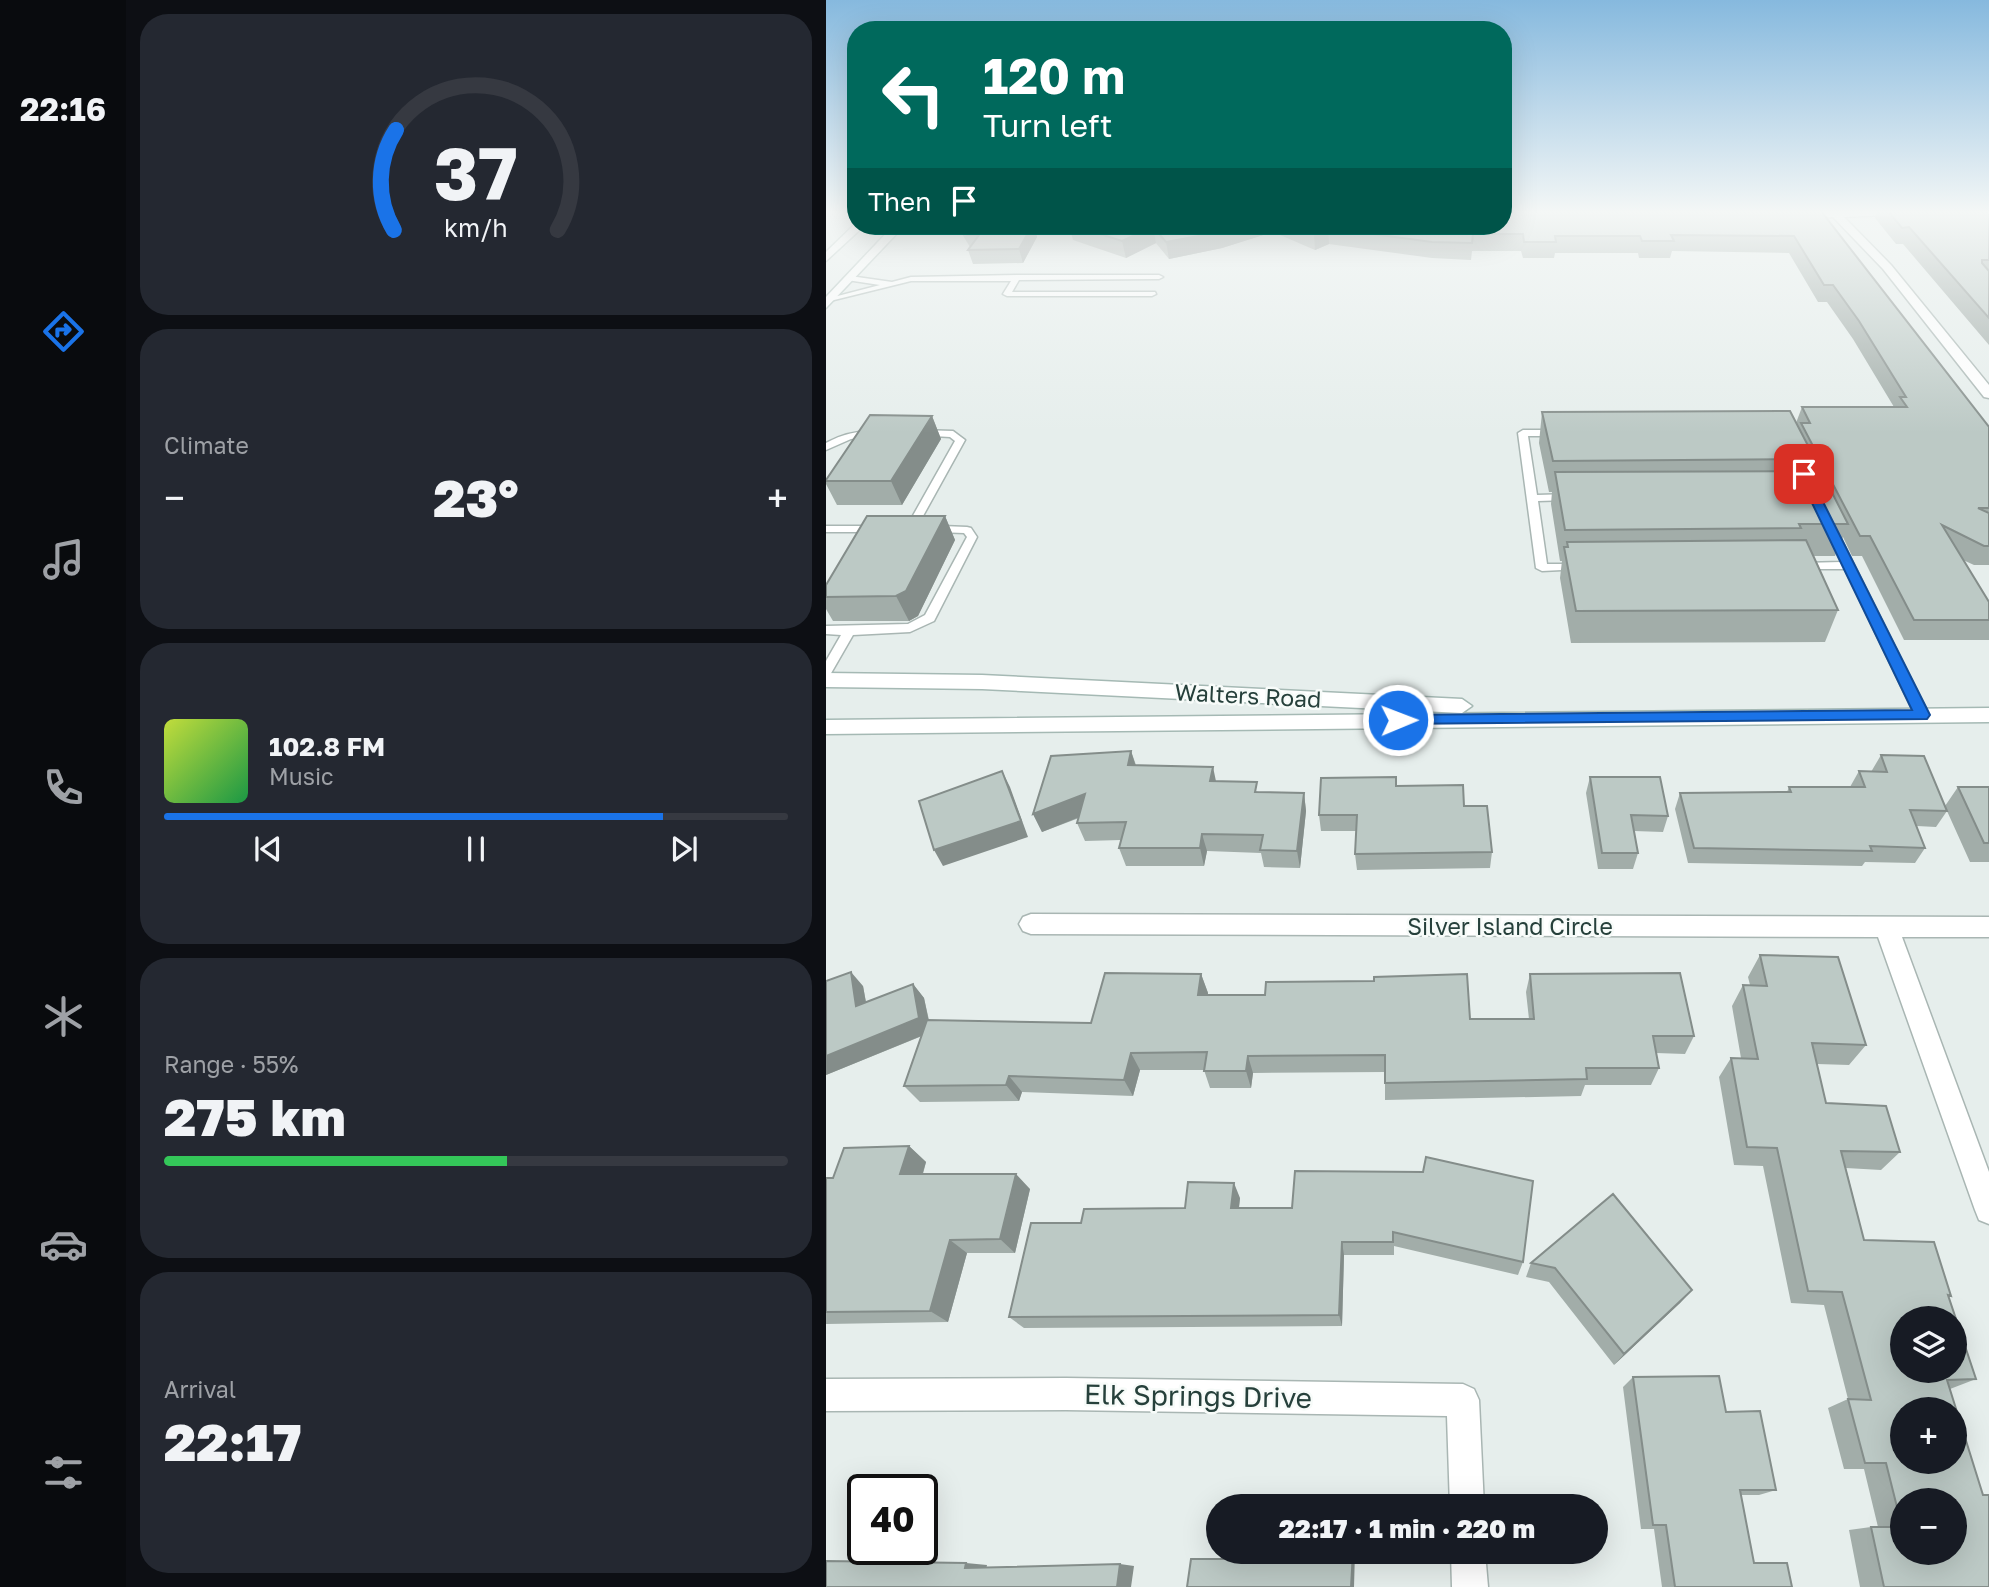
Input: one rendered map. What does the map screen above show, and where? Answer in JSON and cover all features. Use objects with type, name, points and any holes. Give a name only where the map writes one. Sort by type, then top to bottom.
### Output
[{"type":"street","points":[[827,303],[844,285]]},
{"type":"street","points":[[1902,285],[1989,394]]},
{"type":"street","name":"Walters Road","points":[[826,680],[982,682],[1671,717]]},
{"type":"street","name":"Walters Road","points":[[826,727],[1989,715]]},
{"type":"street","name":"Silver Island Circle","points":[[1031,924],[1887,929],[1989,927]]},
{"type":"street","points":[[1887,929],[1989,1210]]},
{"type":"street","name":"Elk Springs Drive","points":[[826,1395],[1066,1394],[1463,1400],[1467,1494]]},
{"type":"street","points":[[1469,1564],[1470,1587]]},
{"type":"lane","points":[[827,303],[889,285]]},
{"type":"lane","points":[[1012,285],[1007,294],[1152,294]]},
{"type":"lane","points":[[826,447],[838,439],[855,434],[891,433]]},
{"type":"lane","points":[[903,433],[953,433],[960,440],[911,528]]},
{"type":"lane","points":[[1577,433],[1523,433],[1542,568],[1584,567]]},
{"type":"lane","points":[[1532,498],[1586,497]]},
{"type":"lane","points":[[1825,519],[1922,715]]},
{"type":"lane","points":[[826,529],[967,530],[972,537],[930,618],[910,628],[826,631]]},
{"type":"lane","points":[[1793,566],[1848,565]]},
{"type":"lane","points":[[826,672],[849,631]]},
{"type":"building","points":[[1833,285],[1879,285],[1989,427],[1989,508],[1978,508],[1989,513],[1989,546],[1942,525],[1989,602],[1989,620],[1914,620],[1870,536],[1860,536],[1801,423],[1810,423],[1802,407],[1907,407],[1900,397],[1906,397],[1859,321]]},
{"type":"building","points":[[1960,285],[1989,285],[1989,318]]},
{"type":"building","points":[[1790,411],[1815,459],[1553,461],[1542,412]]},
{"type":"building","points":[[870,415],[932,416],[891,481],[826,481],[826,480]]},
{"type":"building","points":[[1821,471],[1848,524],[1799,524],[1801,528],[1565,530],[1555,472]]},
{"type":"building","points":[[867,516],[945,516],[906,591],[896,596],[826,597],[826,585]]},
{"type":"building","points":[[1806,540],[1838,610],[1576,611],[1564,547],[1568,547],[1567,542]]},
{"type":"building","points":[[1131,751],[1128,765],[1213,767],[1210,781],[1257,782],[1255,792],[1304,793],[1297,851],[1260,850],[1263,835],[1202,834],[1200,848],[1119,848],[1126,822],[1077,823],[1085,794],[1033,814],[1051,756]]},
{"type":"building","points":[[1881,755],[1924,756],[1947,811],[1910,810],[1925,848],[1870,846],[1872,851],[1694,848],[1680,793],[1791,792],[1789,787],[1865,787],[1859,771],[1887,772]]},
{"type":"building","points":[[1002,771],[1021,821],[934,850],[919,801]]},
{"type":"building","points":[[1396,777],[1396,786],[1463,785],[1464,806],[1487,806],[1492,852],[1355,854],[1357,815],[1319,815],[1321,778]]},
{"type":"building","points":[[1590,777],[1660,777],[1668,816],[1631,815],[1638,853],[1602,853]]},
{"type":"building","points":[[1958,787],[1989,787],[1989,843],[1984,843]]},
{"type":"building","points":[[1760,955],[1838,957],[1866,1045],[1812,1043],[1826,1103],[1886,1106],[1900,1152],[1841,1151],[1864,1240],[1934,1242],[1951,1296],[1948,1295],[1952,1306],[1890,1306],[1890,1383],[1948,1383],[1952,1397],[1890,1397],[1890,1474],[1967,1474],[1967,1444],[1983,1495],[1989,1495],[1989,1587],[1884,1587],[1871,1527],[1890,1527],[1890,1565],[1967,1565],[1967,1488],[1892,1488],[1886,1463],[1865,1463],[1848,1399],[1871,1400],[1842,1292],[1808,1291],[1777,1148],[1747,1147],[1731,1058],[1758,1059],[1743,985],[1767,986]]},
{"type":"building","points":[[851,972],[856,1006],[913,984],[919,1018],[826,1056],[826,981]]},
{"type":"building","points":[[1105,973],[1201,974],[1198,995],[1265,995],[1266,982],[1374,981],[1374,977],[1467,974],[1470,1019],[1534,1019],[1530,974],[1680,973],[1694,1036],[1653,1036],[1659,1068],[1586,1068],[1587,1079],[1385,1083],[1385,1055],[1248,1056],[1246,1071],[1204,1071],[1207,1052],[1131,1053],[1124,1080],[1009,1076],[1006,1085],[904,1086],[927,1020],[1091,1023]]},
{"type":"building","points":[[909,1146],[900,1174],[1016,1174],[1000,1239],[950,1240],[930,1311],[826,1312],[826,1178],[833,1178],[844,1148]]},
{"type":"building","points":[[1426,1157],[1533,1181],[1523,1262],[1393,1232],[1393,1242],[1342,1242],[1339,1315],[1009,1317],[1031,1223],[1081,1223],[1084,1209],[1185,1208],[1188,1182],[1234,1183],[1231,1208],[1292,1208],[1295,1171],[1423,1172]]},
{"type":"building","points":[[1613,1194],[1692,1290],[1624,1354],[1555,1268],[1531,1263]]},
{"type":"building","points":[[1967,1352],[1976,1379],[1967,1379]]},
{"type":"building","points":[[1719,1376],[1726,1412],[1760,1411],[1776,1490],[1740,1490],[1754,1563],[1787,1563],[1792,1587],[1675,1587],[1666,1525],[1653,1525],[1633,1377]]},
{"type":"building","points":[[1191,1559],[1206,1559],[1206,1564],[1352,1564],[1351,1587],[1187,1587]]},
{"type":"building","points":[[826,1561],[847,1561],[847,1565],[966,1563],[965,1568],[1120,1564],[1117,1587],[826,1587]]},
{"type":"route","points":[[1398,720],[1922,715],[1804,474]]}]
